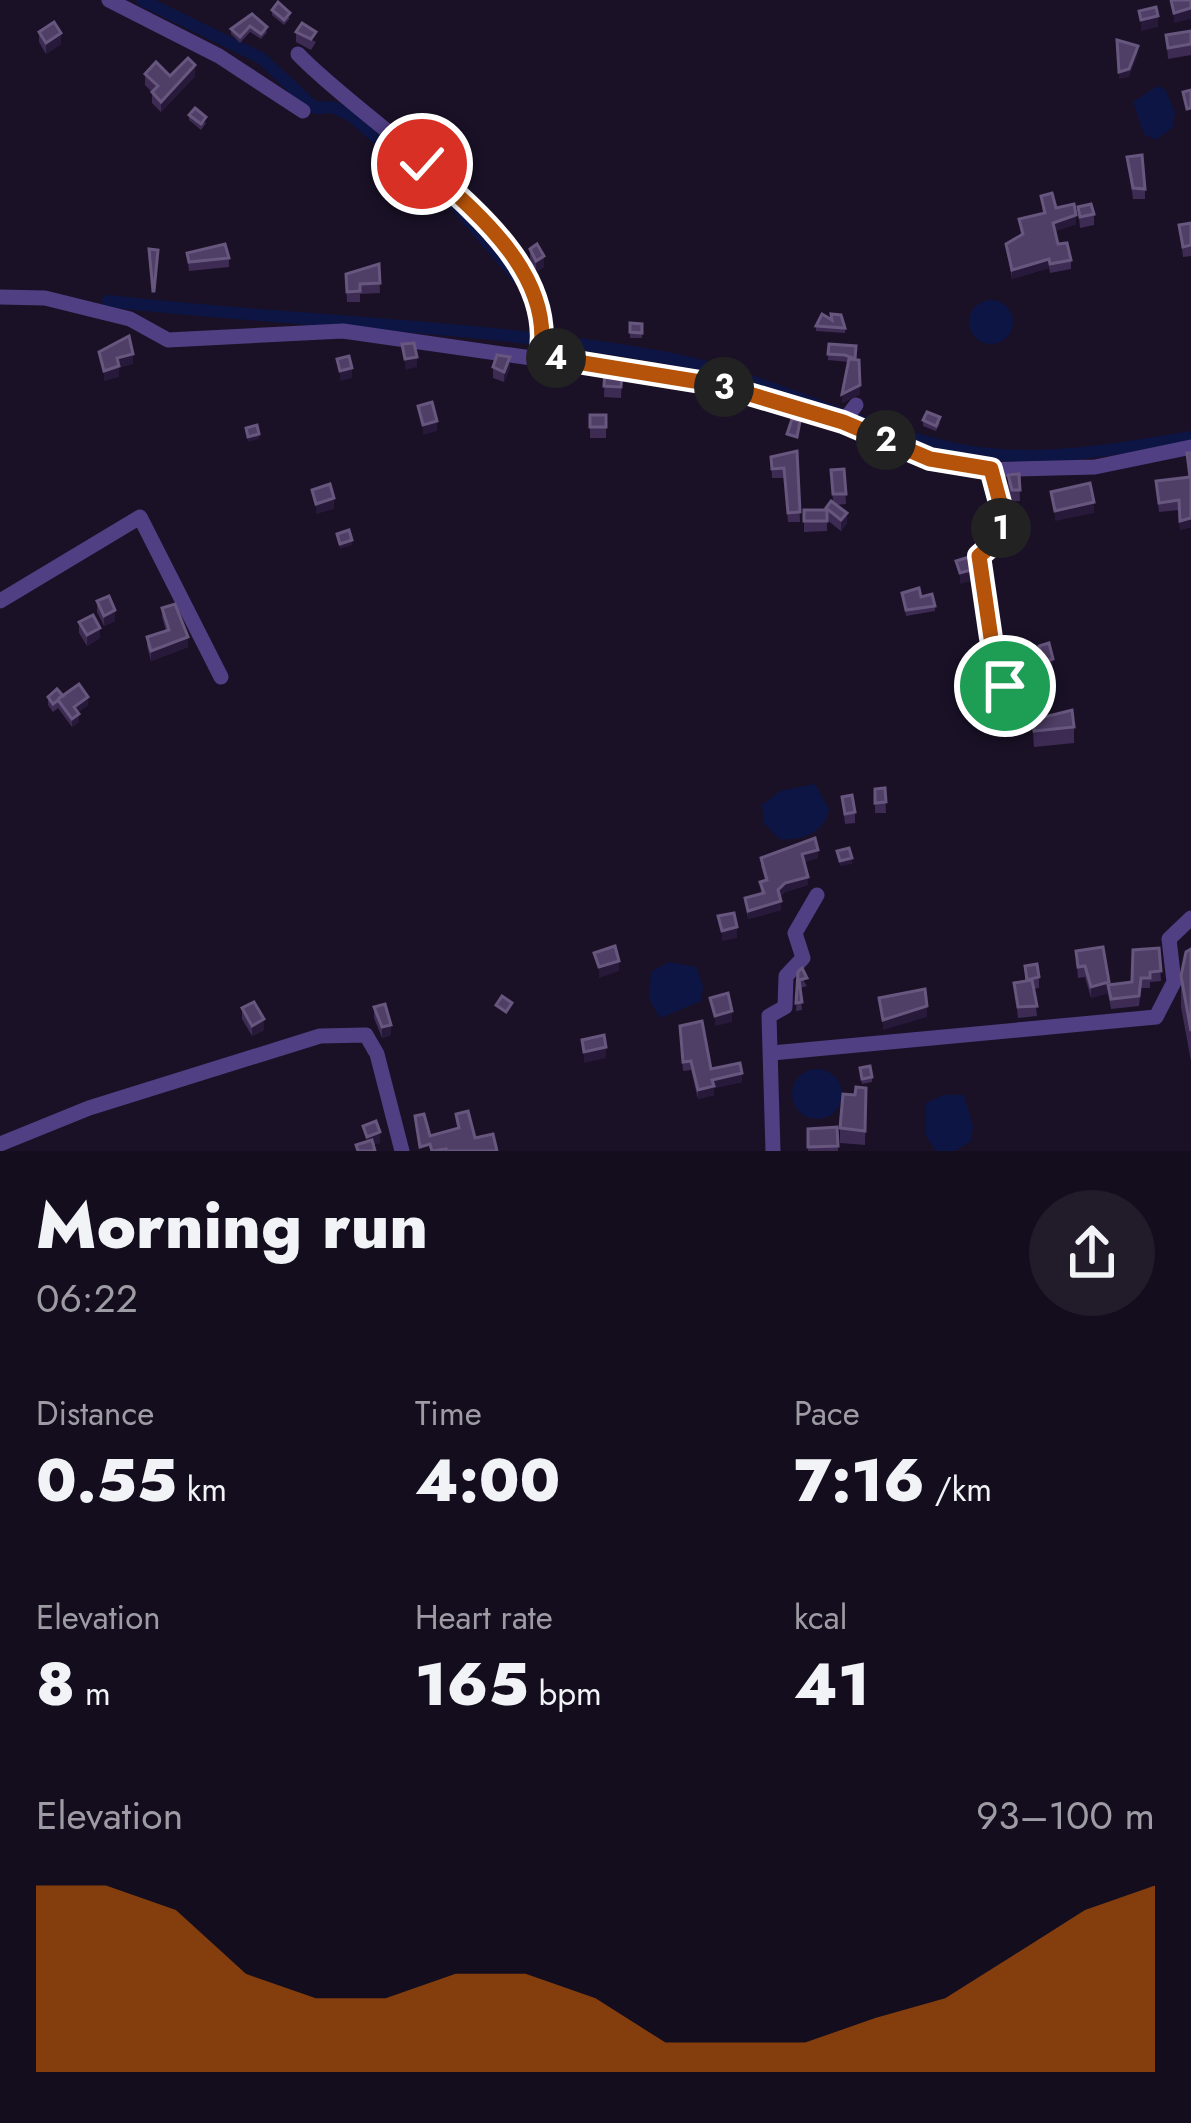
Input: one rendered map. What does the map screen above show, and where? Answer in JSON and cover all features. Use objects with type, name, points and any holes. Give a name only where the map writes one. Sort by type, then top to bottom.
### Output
[{"type":"street","points":[[109,0],[219,56],[303,111]]},
{"type":"street","points":[[298,54],[371,113],[496,234],[524,274],[546,325],[540,356]]},
{"type":"street","points":[[0,297],[44,298],[130,319],[168,340],[343,331],[719,385],[843,422],[930,459],[991,469],[1095,467],[1191,447]]},
{"type":"street","points":[[843,422],[856,405]]},
{"type":"street","points":[[991,469],[1002,510],[1001,537],[979,556],[991,638],[1005,686]]},
{"type":"street","points":[[0,601],[140,517],[221,677]]},
{"type":"street","points":[[773,1151],[769,1016],[785,1007],[786,976],[803,958],[795,933],[817,895]]},
{"type":"street","points":[[772,1053],[1156,1018],[1174,982],[1168,939],[1191,918]]},
{"type":"street","points":[[0,1144],[88,1108],[320,1036],[352,1032],[367,1035],[377,1054],[402,1151]]},
{"type":"shaded area","points":[[1157,86],[1165,89],[1175,112],[1173,127],[1156,140],[1144,134],[1133,102]]},
{"type":"shaded area","points":[[991,300],[1007,306],[1013,322],[1007,338],[991,344],[975,338],[969,322],[975,306]]},
{"type":"shaded area","points":[[815,784],[829,809],[823,824],[804,837],[779,839],[764,823],[762,805],[780,791]]},
{"type":"shaded area","points":[[669,962],[696,967],[703,986],[701,1001],[660,1018],[649,999],[651,972]]},
{"type":"shaded area","points":[[817,1069],[835,1076],[842,1094],[835,1112],[817,1119],[799,1112],[792,1094],[799,1076]]},
{"type":"shaded area","points":[[944,1095],[964,1095],[973,1126],[971,1141],[955,1151],[936,1151],[926,1136],[926,1103]]},
{"type":"building","points":[[1171,0],[1191,0],[1191,8],[1174,13]]},
{"type":"building","points":[[278,2],[290,13],[284,20],[272,10]]},
{"type":"building","points":[[1156,7],[1158,16],[1141,20],[1139,11]]},
{"type":"building","points":[[252,14],[267,27],[261,34],[250,26],[240,37],[231,29]]},
{"type":"building","points":[[54,22],[61,33],[46,43],[39,32]]},
{"type":"building","points":[[302,23],[316,32],[311,39],[296,32]]},
{"type":"building","points":[[1191,31],[1191,44],[1168,48],[1166,35]]},
{"type":"building","points":[[1117,40],[1138,46],[1129,69],[1119,72]]},
{"type":"building","points":[[188,58],[195,65],[161,102],[152,92],[158,86],[145,74],[156,62],[170,76]]},
{"type":"building","points":[[1191,90],[1191,108],[1187,109],[1183,92]]},
{"type":"building","points":[[195,108],[206,117],[201,124],[189,115]]},
{"type":"building","points":[[1142,155],[1145,189],[1133,188],[1127,157]]},
{"type":"building","points":[[1052,193],[1056,208],[1074,204],[1076,215],[1053,223],[1058,244],[1067,243],[1071,260],[1050,264],[1049,259],[1012,270],[1006,244],[1023,234],[1019,219],[1045,213],[1041,196]]},
{"type":"building","points":[[1091,204],[1094,214],[1080,217],[1078,207]]},
{"type":"building","points":[[1191,223],[1191,245],[1183,247],[1179,225]]},
{"type":"building","points":[[225,244],[229,258],[189,262],[187,253]]},
{"type":"building","points":[[537,244],[544,256],[536,261],[530,249]]},
{"type":"building","points":[[149,249],[158,250],[154,291],[153,291]]},
{"type":"building","points":[[379,264],[380,283],[360,284],[360,291],[347,292],[346,274]]},
{"type":"building","points":[[822,314],[832,320],[831,314],[841,315],[845,328],[816,326]]},
{"type":"building","points":[[630,323],[642,324],[642,333],[630,332]]},
{"type":"building","points":[[129,336],[133,354],[117,358],[119,366],[104,371],[99,352]]},
{"type":"building","points":[[414,343],[417,357],[405,359],[402,344]]},
{"type":"building","points":[[829,344],[856,346],[855,359],[828,354]]},
{"type":"building","points":[[497,355],[510,357],[504,372],[493,367]]},
{"type":"building","points":[[349,356],[352,368],[340,371],[337,359]]},
{"type":"building","points":[[849,359],[859,360],[860,385],[842,394]]},
{"type":"building","points":[[605,370],[622,373],[621,387],[604,386]]},
{"type":"building","points":[[432,402],[437,421],[423,425],[418,406]]},
{"type":"building","points":[[927,412],[940,417],[936,426],[923,420]]},
{"type":"building","points":[[590,415],[606,415],[606,427],[590,427]]},
{"type":"building","points":[[792,419],[800,421],[797,437],[787,434]]},
{"type":"building","points":[[257,425],[259,434],[248,437],[246,428]]},
{"type":"building","points":[[797,451],[800,512],[788,513],[784,468],[772,469],[771,457]]},
{"type":"building","points":[[1187,453],[1191,453],[1191,518],[1180,521],[1179,500],[1159,503],[1156,481],[1190,477]]},
{"type":"building","points":[[844,469],[846,494],[833,494],[831,470]]},
{"type":"building","points":[[1019,474],[1020,490],[1012,490],[1008,475]]},
{"type":"building","points":[[1090,483],[1094,502],[1055,511],[1051,492]]},
{"type":"building","points":[[330,484],[334,498],[316,504],[312,490]]},
{"type":"building","points":[[831,501],[847,513],[841,520],[826,508]]},
{"type":"building","points":[[804,510],[827,510],[827,521],[804,521]]},
{"type":"building","points":[[349,530],[352,540],[340,544],[337,534]]},
{"type":"building","points":[[969,557],[971,570],[960,573],[956,561]]},
{"type":"building","points":[[919,588],[921,597],[932,594],[935,606],[906,610],[902,593]]},
{"type":"building","points":[[109,596],[115,610],[104,616],[97,601]]},
{"type":"building","points":[[175,604],[188,637],[151,651],[147,637],[169,630],[162,608]]},
{"type":"building","points":[[93,615],[100,628],[87,635],[79,622]]},
{"type":"building","points":[[1049,643],[1053,659],[1043,662],[1039,646]]},
{"type":"building","points":[[79,684],[88,697],[74,707],[79,714],[72,719],[58,700],[53,704],[48,697],[57,689],[63,696]]},
{"type":"building","points":[[1072,710],[1074,727],[1034,731],[1032,720]]},
{"type":"building","points":[[885,788],[886,802],[875,803],[875,789]]},
{"type":"building","points":[[852,795],[855,812],[845,814],[842,797]]},
{"type":"building","points":[[815,838],[818,850],[802,854],[808,877],[785,883],[778,890],[781,901],[748,911],[745,898],[764,893],[760,882],[767,880],[761,858]]},
{"type":"building","points":[[849,848],[852,858],[840,861],[837,851]]},
{"type":"building","points":[[734,913],[737,927],[722,931],[718,916]]},
{"type":"building","points":[[615,946],[619,961],[599,967],[594,953]]},
{"type":"building","points":[[1103,947],[1109,982],[1091,987],[1085,966],[1078,967],[1076,951]]},
{"type":"building","points":[[1159,948],[1161,971],[1141,978],[1139,996],[1111,999],[1108,985],[1132,982],[1133,950]]},
{"type":"building","points":[[1191,949],[1191,1031],[1181,976],[1186,952]]},
{"type":"building","points":[[1037,964],[1039,977],[1027,980],[1025,966]]},
{"type":"building","points":[[802,968],[807,978],[799,980],[802,1002],[796,1003],[798,972]]},
{"type":"building","points":[[1032,980],[1037,1006],[1018,1007],[1014,983]]},
{"type":"building","points":[[925,989],[927,1006],[883,1020],[879,998]]},
{"type":"building","points":[[728,993],[732,1011],[715,1016],[710,998]]},
{"type":"building","points":[[502,996],[512,1003],[506,1012],[496,1005]]},
{"type":"building","points":[[254,1002],[264,1019],[252,1026],[242,1008]]},
{"type":"building","points":[[385,1004],[391,1025],[382,1027],[374,1007]]},
{"type":"building","points":[[702,1021],[711,1069],[740,1063],[742,1073],[712,1080],[714,1086],[698,1090],[691,1061],[683,1062],[680,1026]]},
{"type":"building","points":[[604,1035],[606,1047],[584,1052],[582,1040]]},
{"type":"building","points":[[870,1066],[872,1077],[862,1079],[860,1068]]},
{"type":"building","points":[[856,1087],[866,1088],[865,1131],[840,1128],[843,1094],[855,1095]]},
{"type":"building","points":[[468,1111],[475,1138],[493,1134],[497,1151],[420,1147],[415,1116],[424,1114],[430,1136],[459,1128],[456,1114]]},
{"type":"building","points":[[376,1121],[380,1132],[367,1137],[363,1126]]},
{"type":"building","points":[[837,1127],[838,1146],[808,1147],[808,1129]]},
{"type":"building","points":[[372,1140],[375,1151],[358,1151],[356,1145]]},
{"type":"waterway","points":[[142,0],[261,58],[315,108],[333,107],[350,115],[458,208],[517,277]]},
{"type":"waterway","points":[[108,301],[454,330],[661,357],[736,376],[919,440],[985,454],[1074,454],[1191,437]]},
{"type":"route","points":[[422,164],[496,234],[524,274],[546,325],[540,356],[719,385],[843,422],[930,459],[991,469],[1002,510],[1001,537],[979,556],[991,638],[1005,686]]}]
